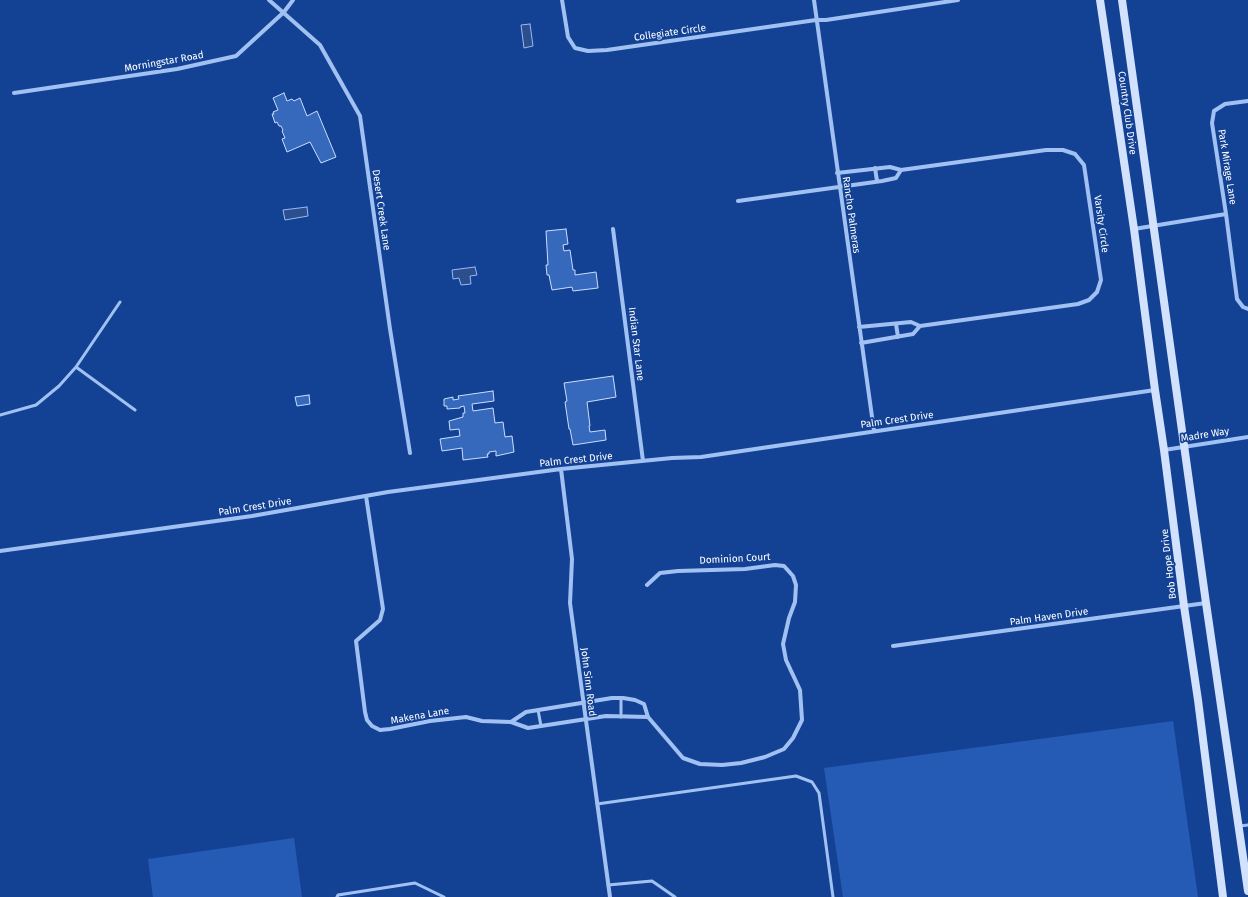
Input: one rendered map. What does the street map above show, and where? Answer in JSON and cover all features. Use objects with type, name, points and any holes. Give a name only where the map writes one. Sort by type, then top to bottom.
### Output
[{"type":"main road","name":"Country Club Drive","points":[[1100,0],[1134,229]]},
{"type":"main road","name":"Country Club Drive","points":[[1122,0],[1153,226]]},
{"type":"main road","points":[[1153,226],[1248,891]]},
{"type":"main road","name":"Bob Hope Drive","points":[[1134,229],[1224,897]]},
{"type":"street","name":"Desert Creek Lane","points":[[269,0],[320,45],[360,116],[390,329],[410,454]]},
{"type":"street","name":"Morningstar Road","points":[[14,93],[177,69],[236,56],[284,12],[293,0]]},
{"type":"street","name":"Collegiate Circle","points":[[562,0],[568,37],[575,48],[588,51],[607,50],[816,20],[826,20],[958,0]]},
{"type":"street","name":"Rancho Palmeras","points":[[814,0],[874,432]]},
{"type":"street","name":"Park Mirage Lane","points":[[1248,100],[1225,104],[1214,111],[1212,123],[1237,299],[1244,308],[1248,309]]},
{"type":"street","name":"Varsity Circle","points":[[837,173],[890,167],[901,170],[1046,150],[1063,150],[1075,154],[1084,164],[1101,280],[1097,292],[1089,300],[1078,304],[920,326],[911,322],[859,327]]},
{"type":"street","points":[[875,168],[877,182]]},
{"type":"street","name":"Varsity Circle","points":[[738,201],[877,182],[896,178],[901,170]]},
{"type":"street","name":"Park Mirage Lane","points":[[1134,229],[1226,214]]},
{"type":"street","name":"Indian Star Lane","points":[[613,229],[643,461]]},
{"type":"street","points":[[896,324],[898,337]]},
{"type":"street","name":"Varsity Circle","points":[[861,343],[913,334],[920,326]]},
{"type":"street","name":"Palm Crest Drive","points":[[0,552],[252,516],[366,496],[561,469],[701,457],[1155,390]]},
{"type":"street","name":"Madre Way","points":[[1164,450],[1248,437]]},
{"type":"street","name":"John Sinn Road","points":[[561,469],[572,559],[570,603],[610,897]]},
{"type":"street","name":"Makena Lane","points":[[366,496],[383,609],[380,620],[356,641],[365,712],[372,726],[380,730],[430,721],[466,717],[482,721],[511,722],[528,728],[585,720]]},
{"type":"street","name":"Dominion Court","points":[[583,704],[621,698],[635,700],[644,704],[648,717],[683,758],[700,764],[722,765],[741,763],[765,757],[784,750],[793,738],[802,720],[800,690],[786,660],[783,644],[789,618],[795,602],[796,585],[793,576],[784,566],[775,565],[660,573],[647,585]]},
{"type":"street","name":"Palm Haven Drive","points":[[893,646],[1206,603]]},
{"type":"street","points":[[511,722],[526,712],[583,704]]},
{"type":"street","points":[[585,720],[606,716],[648,717]]},
{"type":"lane","points":[[0,415],[36,404],[59,386],[76,367],[120,302]]},
{"type":"lane","points":[[76,367],[135,410]]},
{"type":"lane","points":[[621,698],[621,717]]},
{"type":"lane","points":[[538,710],[541,726]]},
{"type":"lane","points":[[597,804],[796,776],[812,782],[819,793],[833,897]]},
{"type":"lane","points":[[1239,826],[1248,825]]},
{"type":"lane","points":[[608,886],[652,881],[675,897]]},
{"type":"lane","points":[[337,897],[415,883],[444,897]]},
{"type":"shaded area","points":[[530,24],[533,46],[524,48],[521,25]]},
{"type":"shaded area","points":[[307,207],[308,216],[285,220],[283,210]]},
{"type":"shaded area","points":[[475,267],[477,275],[470,276],[471,284],[461,285],[459,278],[453,279],[452,270]]},
{"type":"shaded area","points":[[1173,721],[1198,897],[843,897],[824,768]]},
{"type":"shaded area","points":[[294,838],[302,897],[153,897],[148,859]]},
{"type":"building","points":[[284,93],[287,101],[292,99],[294,101],[300,98],[307,116],[317,111],[336,157],[321,163],[310,142],[287,152],[282,139],[285,138],[282,131],[283,130],[277,122],[275,123],[272,114],[278,110],[273,98]]},
{"type":"building","points":[[566,229],[568,244],[563,245],[564,251],[570,250],[575,275],[596,272],[598,288],[573,291],[572,287],[552,290],[549,275],[547,275],[546,265],[548,265],[546,231]]},
{"type":"building","points":[[613,376],[616,397],[587,402],[590,432],[605,430],[606,440],[573,445],[565,402],[567,401],[564,383]]},
{"type":"building","points":[[493,391],[494,401],[472,404],[473,411],[493,408],[495,423],[503,422],[505,437],[512,436],[514,452],[496,456],[496,451],[489,452],[489,454],[487,454],[488,457],[463,460],[462,448],[442,451],[440,439],[460,436],[459,429],[450,430],[449,421],[463,417],[463,413],[465,413],[464,406],[460,408],[447,409],[447,406],[444,406],[444,399],[453,397],[453,400],[459,399],[458,396]]},
{"type":"building","points":[[309,395],[310,404],[297,406],[295,397]]}]
